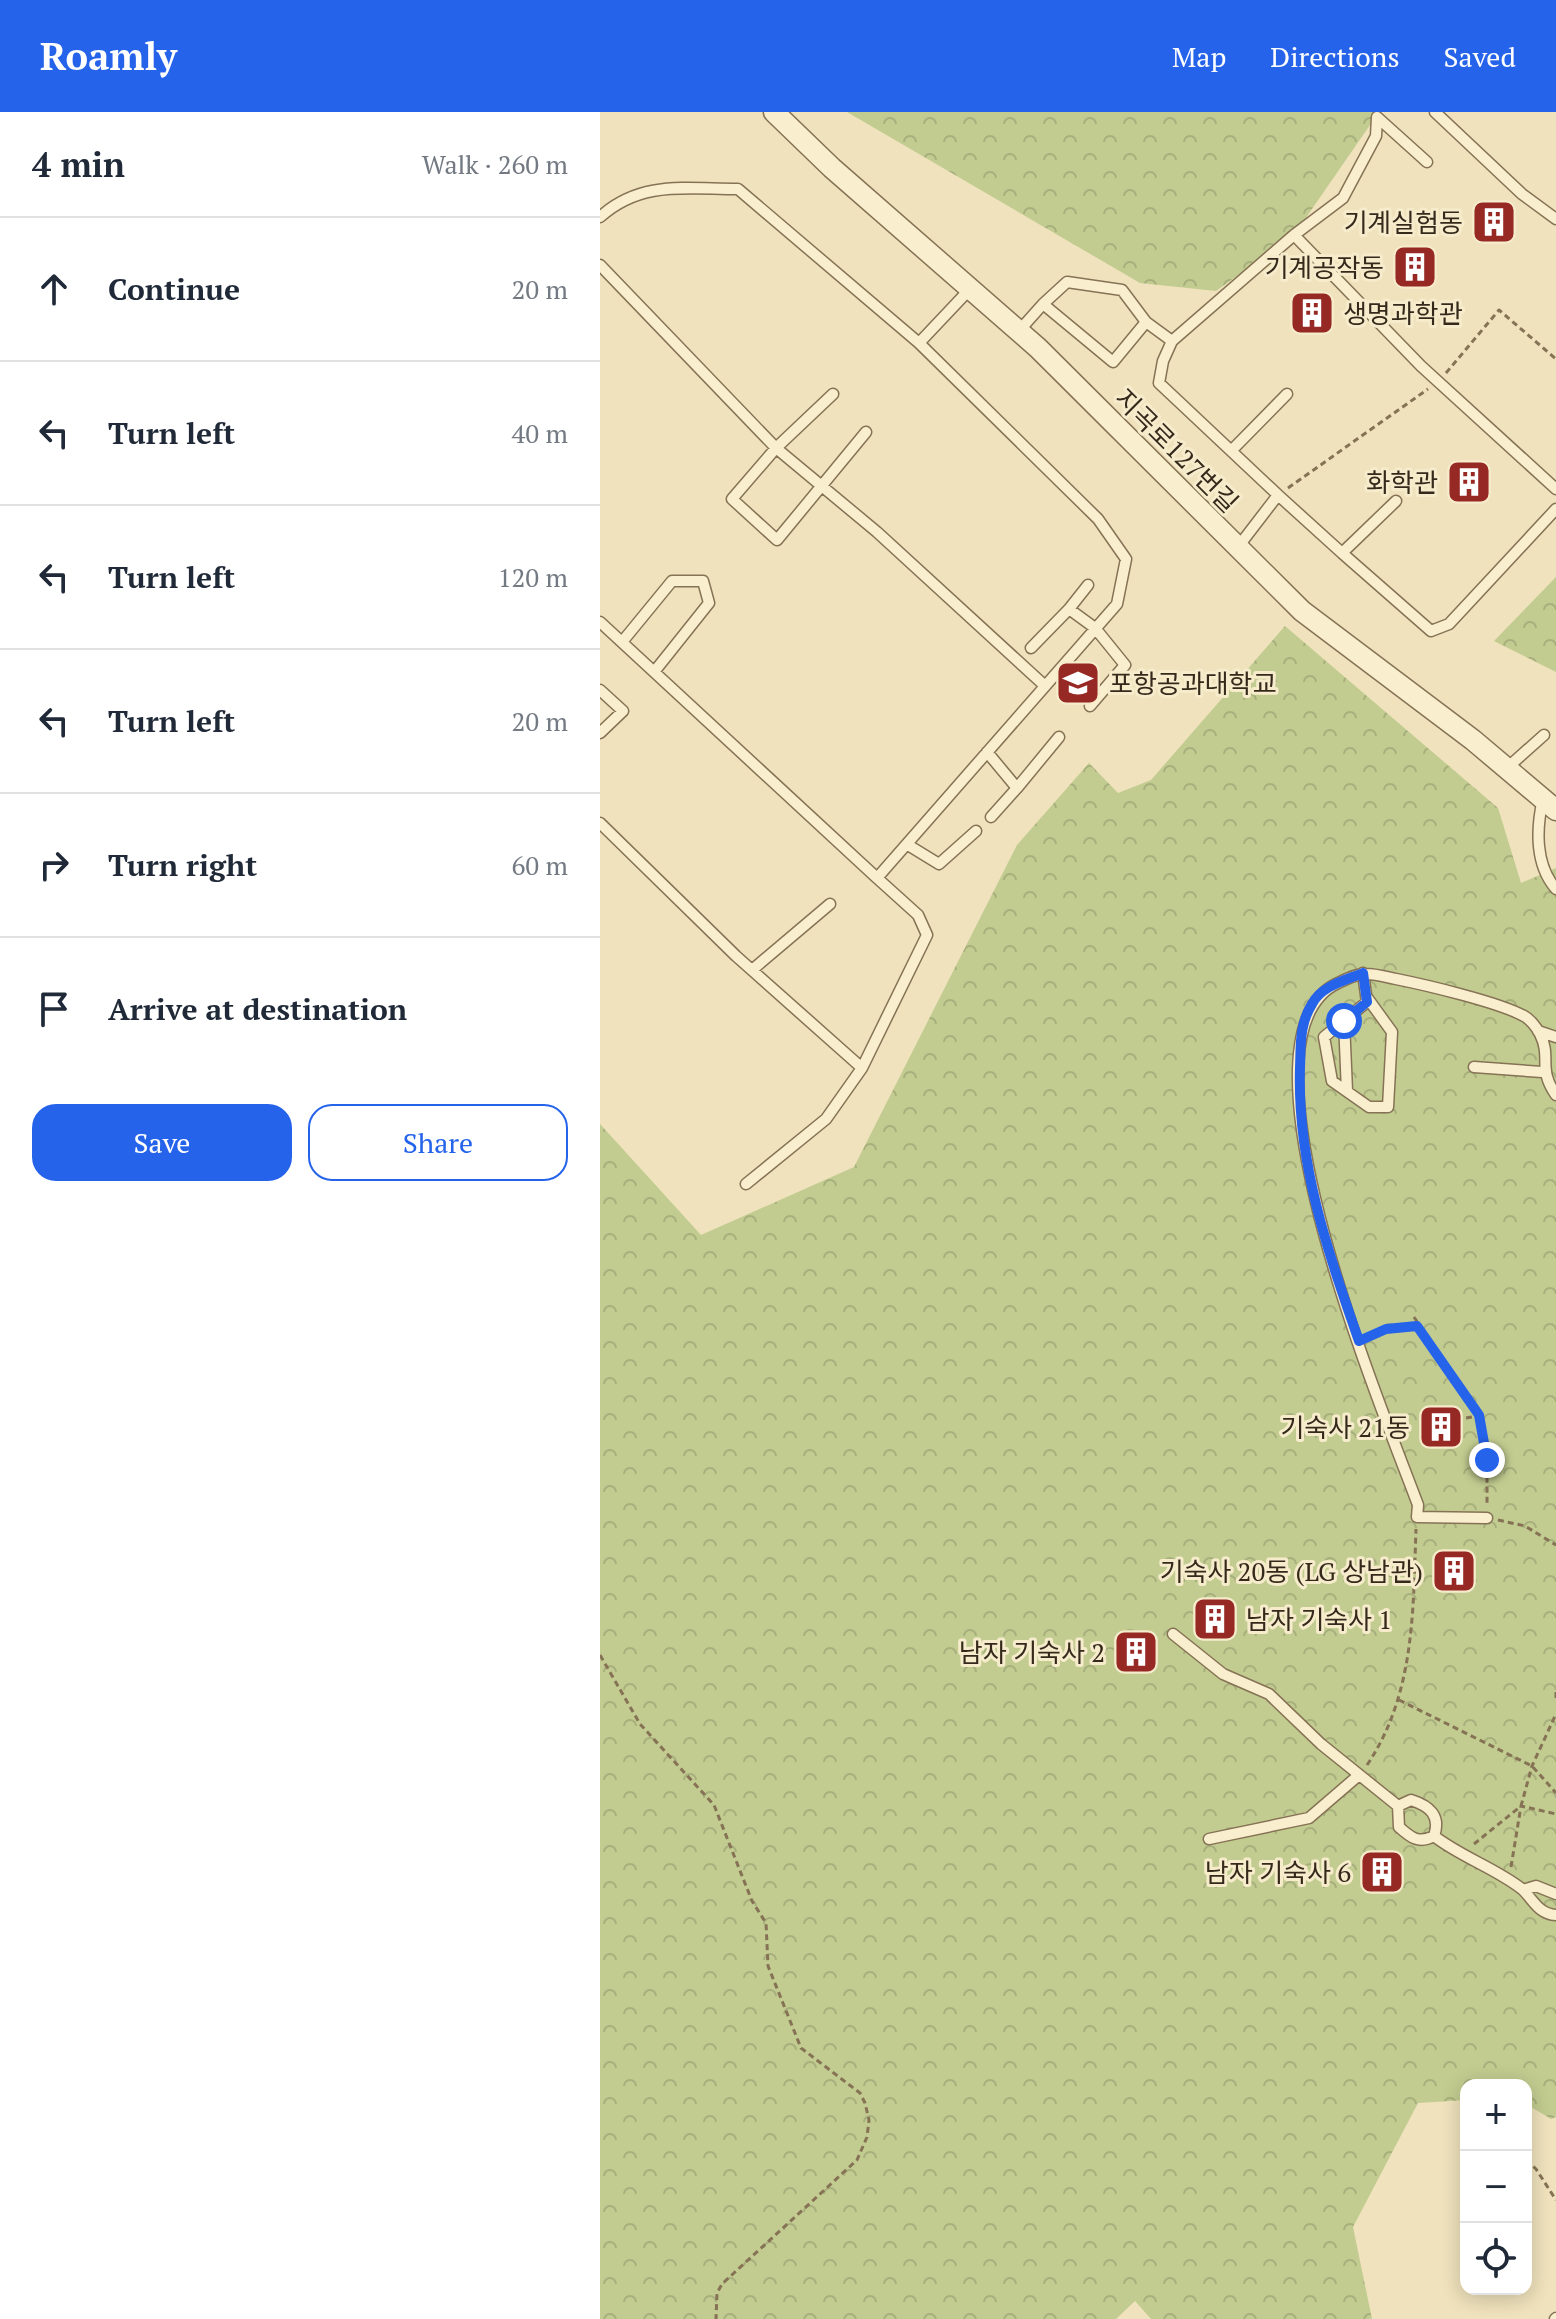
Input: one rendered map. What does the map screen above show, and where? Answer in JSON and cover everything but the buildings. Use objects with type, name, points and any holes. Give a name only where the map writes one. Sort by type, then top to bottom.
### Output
[{"type":"street","name":"지곡로127번길","points":[[774,112],[1019,331],[1302,611],[1549,805]]},
{"type":"lane","points":[[1435,112],[1522,194],[1556,219]]},
{"type":"lane","points":[[1378,115],[1427,162]]},
{"type":"lane","points":[[1378,115],[1376,136],[1343,198],[1294,235],[1172,341],[1163,361],[1159,383],[1278,495],[1431,631],[1449,624],[1556,509]]},
{"type":"lane","points":[[600,217],[619,200],[654,189],[738,189],[919,343],[1098,519],[1126,559],[1117,604],[877,878]]},
{"type":"lane","points":[[1294,235],[1439,381],[1556,489]]},
{"type":"lane","points":[[600,265],[776,448],[1044,685]]},
{"type":"lane","points":[[1019,331],[1067,282],[1122,290],[1146,322],[1172,341]]},
{"type":"lane","points":[[919,343],[970,289]]},
{"type":"lane","points":[[1043,304],[1113,362],[1146,322]]},
{"type":"lane","points":[[833,394],[776,448],[732,499],[777,540],[866,432]]},
{"type":"lane","points":[[1232,450],[1287,394]]},
{"type":"lane","points":[[1238,547],[1278,495]]},
{"type":"lane","points":[[1342,553],[1396,501]]},
{"type":"lane","points":[[622,642],[672,581],[703,581],[709,603],[654,672]]},
{"type":"lane","points":[[1031,648],[1088,585]]},
{"type":"lane","points":[[1069,609],[1095,628],[1125,665],[1090,706]]},
{"type":"lane","points":[[600,622],[918,915],[927,935],[862,1068],[826,1119],[746,1184]]},
{"type":"lane","points":[[600,690],[623,711],[600,733]]},
{"type":"lane","points":[[1506,769],[1544,735]]},
{"type":"lane","points":[[991,817],[1059,737]]},
{"type":"lane","points":[[987,752],[1017,788]]},
{"type":"lane","points":[[1549,805],[1537,823],[1545,873],[1556,889]]},
{"type":"lane","points":[[600,823],[752,970],[862,1068]]},
{"type":"lane","points":[[908,845],[939,864],[976,831]]},
{"type":"lane","points":[[752,970],[830,904]]},
{"type":"lane","points":[[1363,973],[1366,996],[1367,1002],[1324,1037],[1332,1081],[1369,1107],[1388,1107],[1392,1032],[1366,996]]},
{"type":"lane","points":[[1487,1518],[1417,1517],[1418,1505],[1359,1341],[1306,1170],[1301,1134],[1300,1032],[1312,1003],[1336,984],[1363,973],[1418,984],[1525,1016],[1538,1031],[1546,1049],[1542,1072],[1554,1088]]},
{"type":"lane","points":[[1344,1021],[1347,1091]]},
{"type":"lane","points":[[1538,1031],[1556,1037]]},
{"type":"lane","points":[[1474,1067],[1542,1072]]},
{"type":"lane","points":[[1173,1634],[1223,1674],[1269,1694],[1398,1806],[1399,1827],[1408,1835],[1418,1841],[1434,1836]]},
{"type":"lane","points":[[1209,1839],[1309,1818],[1359,1775]]},
{"type":"lane","points":[[1398,1806],[1411,1800],[1433,1811],[1437,1821],[1434,1836]]},
{"type":"lane","points":[[1434,1836],[1462,1856],[1523,1890],[1531,1903],[1548,1915],[1556,1915]]},
{"type":"lane","points":[[1523,1890],[1536,1886],[1556,1894]]},
{"type":"path","points":[[1278,495],[1439,381],[1499,310],[1556,359]]},
{"type":"path","points":[[1414,1317],[1417,1326],[1479,1415],[1487,1460],[1487,1518],[1525,1526],[1556,1545]]},
{"type":"path","points":[[1359,1341],[1386,1329],[1417,1326]]},
{"type":"path","points":[[1466,1418],[1479,1415]]},
{"type":"path","points":[[1359,1775],[1375,1753],[1398,1700],[1411,1643],[1417,1517]]},
{"type":"path","points":[[600,1655],[640,1724],[714,1805],[735,1864],[766,1923],[768,1966],[801,2048],[860,2093],[868,2109],[867,2137],[857,2160],[722,2284],[717,2293],[716,2319]]},
{"type":"path","points":[[1556,1692],[1556,1702]]},
{"type":"path","points":[[1398,1700],[1532,1766],[1556,1793]]},
{"type":"path","points":[[1509,1882],[1521,1806],[1532,1766],[1556,1714]]},
{"type":"path","points":[[1462,1856],[1489,1828],[1521,1806],[1556,1814]]},
{"type":"path","points":[[1532,2165],[1556,2200]]},
{"type":"green space","points":[[847,112],[1379,112],[1294,235],[1216,291],[1140,283]]},
{"type":"green space","points":[[1556,577],[1556,672],[1494,641]]},
{"type":"green space","points":[[1285,626],[1498,808],[1521,883],[1556,868],[1556,2117],[1551,2119],[1532,2108],[1532,2079],[1460,2079],[1460,2100],[1418,2103],[1353,2227],[1372,2319],[1151,2319],[1135,2301],[1116,2319],[600,2319],[600,1124],[701,1235],[854,1167],[1017,845],[1089,763],[1118,793],[1151,780]]},
{"type":"place","name":"기계실험동","points":[[1494,222]]},
{"type":"place","name":"기계공작동","points":[[1415,267]]},
{"type":"place","name":"생명과학관","points":[[1312,313]]},
{"type":"place","name":"화학관","points":[[1469,482]]},
{"type":"place","name":"포항공과대학교","points":[[1078,683]]},
{"type":"place","name":"기숙사 21동","points":[[1441,1427]]},
{"type":"place","name":"기숙사 20동 (LG 상남관)","points":[[1454,1571]]},
{"type":"place","name":"남자 기숙사 1","points":[[1215,1619]]},
{"type":"place","name":"남자 기숙사 2","points":[[1136,1652]]},
{"type":"place","name":"남자 기숙사 6","points":[[1382,1872]]},
{"type":"route","points":[[1344,1021],[1367,1002],[1363,973],[1320,994],[1312,1003],[1300,1032],[1299,1095],[1303,1152],[1335,1272],[1359,1341],[1386,1329],[1417,1326],[1479,1415],[1487,1460]]}]
